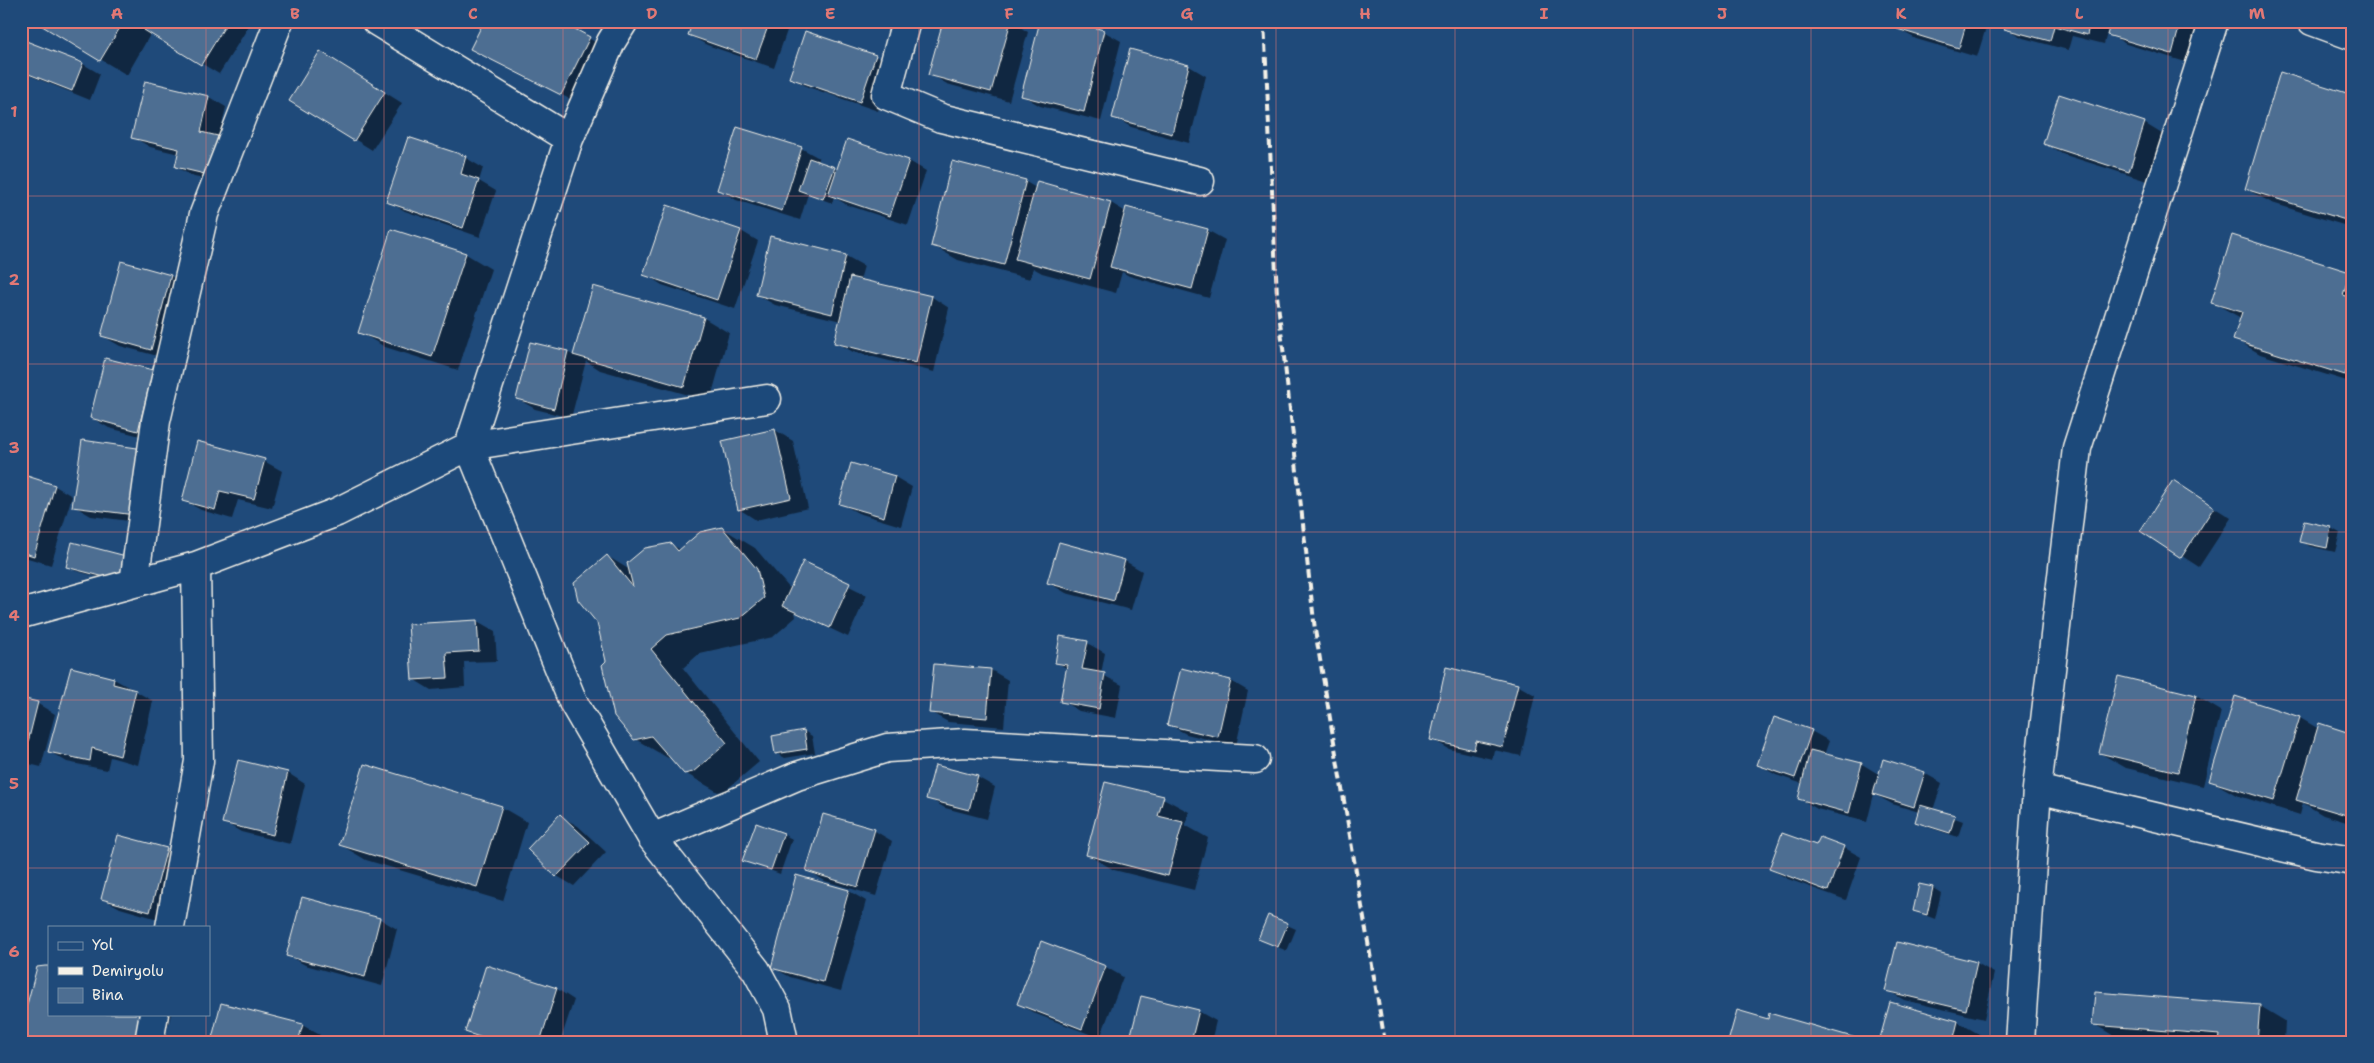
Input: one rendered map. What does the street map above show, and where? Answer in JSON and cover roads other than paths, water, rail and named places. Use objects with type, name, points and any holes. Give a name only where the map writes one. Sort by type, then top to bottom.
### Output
[{"type":"street","points":[[134,583],[156,421],[204,214],[279,21]]},
{"type":"street","points":[[376,21],[569,139]]},
{"type":"street","points":[[624,21],[611,42],[569,139],[468,446],[573,702],[652,838],[756,970],[777,1009],[784,1042]]},
{"type":"street","points":[[906,21],[886,94],[941,118],[1200,181]]},
{"type":"street","points":[[2020,1042],[2037,788],[2077,448],[2214,21]]},
{"type":"street","points":[[2312,21],[2353,36]]},
{"type":"street","points":[[21,614],[196,566],[337,512],[468,446],[767,399]]},
{"type":"street","points":[[170,926],[199,760],[196,566]]},
{"type":"street","points":[[652,838],[797,776],[887,748],[965,743],[1255,758]]},
{"type":"street","points":[[2037,788],[2316,855],[2353,861]]},
{"type":"street","points":[[149,1042],[154,1016]]},
{"type":"railway","points":[[1264,21],[1277,295],[1315,630],[1385,1042]]}]
